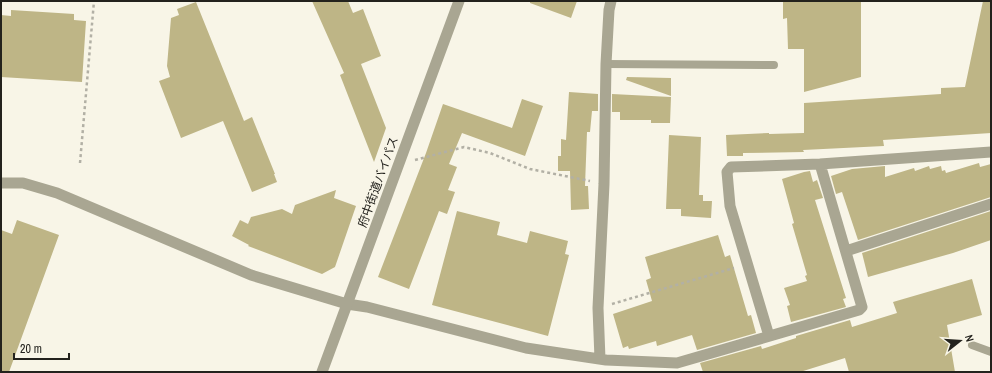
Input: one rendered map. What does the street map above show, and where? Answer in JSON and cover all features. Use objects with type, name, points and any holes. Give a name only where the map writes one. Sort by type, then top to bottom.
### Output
[{"type":"street","name":"府中街道バイパス","points":[[322,372],[458,1]]},
{"type":"street","points":[[608,372],[603,360],[598,308],[604,184],[606,64],[609,10],[611,1]]},
{"type":"street","points":[[769,336],[730,206],[727,172],[731,167],[820,164],[991,152]]},
{"type":"street","points":[[1,183],[23,183],[57,193],[251,275],[347,304],[367,307],[526,348],[603,360],[677,363],[859,310],[862,307],[820,164]]},
{"type":"street","points":[[846,251],[991,204]]},
{"type":"lane","points":[[606,64],[774,65]]},
{"type":"lane","points":[[972,345],[991,352]]},
{"type":"path","points":[[80,163],[94,1]]},
{"type":"path","points":[[413,160],[464,147],[490,153],[530,169],[604,184]]},
{"type":"path","points":[[598,308],[747,264]]},
{"type":"building","points":[[312,1],[348,1],[353,13],[363,9],[381,56],[361,64],[386,128],[374,162],[340,75],[344,73]]},
{"type":"building","points":[[530,1],[577,1],[571,18],[530,3]]},
{"type":"building","points":[[783,1],[861,1],[861,77],[804,92],[804,49],[788,49],[787,18],[783,19]]},
{"type":"building","points":[[983,1],[991,1],[991,133],[883,140],[884,146],[803,150],[804,152],[743,153],[743,156],[727,156],[726,135],[804,133],[804,103],[941,94],[941,88],[965,87]]},
{"type":"building","points":[[196,2],[244,121],[252,117],[275,174],[277,182],[252,192],[223,121],[181,138],[159,81],[170,77],[167,66],[171,18],[179,15],[177,9]]},
{"type":"building","points":[[11,10],[74,14],[74,20],[86,21],[82,82],[1,77],[1,15],[11,16]]},
{"type":"building","points":[[627,77],[671,78],[671,96],[626,80]]},
{"type":"building","points":[[569,92],[598,94],[598,111],[592,111],[590,132],[587,132],[585,186],[588,186],[589,209],[571,210],[570,171],[558,171],[558,156],[561,156],[561,139],[566,140]]},
{"type":"building","points":[[612,94],[671,97],[670,123],[651,123],[651,120],[620,120],[620,112],[612,112]]},
{"type":"building","points":[[522,99],[543,106],[525,156],[462,133],[449,164],[457,167],[448,190],[455,192],[447,214],[439,211],[409,289],[378,277],[426,153],[443,104],[512,128]]},
{"type":"building","points":[[669,135],[701,137],[699,195],[703,195],[703,201],[712,201],[711,218],[681,216],[681,209],[666,209]]},
{"type":"building","points":[[979,163],[980,167],[991,164],[991,197],[858,240],[842,192],[836,194],[831,176],[852,169],[885,166],[885,177],[914,168],[915,171],[929,166],[930,169],[941,166],[942,171],[945,170],[946,173]]},
{"type":"building","points":[[810,171],[813,182],[817,180],[823,198],[815,200],[846,298],[843,299],[846,307],[791,322],[787,306],[790,305],[784,288],[807,281],[805,276],[807,275],[792,224],[794,223],[782,179]]},
{"type":"building","points":[[336,190],[334,198],[356,206],[335,267],[322,274],[248,246],[249,245],[232,236],[240,220],[248,224],[251,217],[282,209],[292,214],[295,205]]},
{"type":"building","points":[[457,211],[500,222],[497,235],[527,243],[530,231],[568,241],[565,254],[569,255],[548,336],[432,305]]},
{"type":"building","points":[[991,211],[991,240],[953,253],[868,277],[862,253]]},
{"type":"building","points":[[17,220],[59,235],[9,372],[1,372],[1,230],[12,234]]},
{"type":"building","points":[[718,235],[725,257],[730,255],[748,316],[751,315],[756,333],[697,350],[692,335],[657,346],[656,341],[629,349],[628,346],[623,348],[613,314],[652,301],[646,280],[651,278],[645,257]]},
{"type":"building","points":[[972,279],[982,315],[947,325],[955,372],[849,372],[845,358],[800,372],[703,372],[700,363],[761,346],[762,349],[796,338],[796,336],[850,320],[852,327],[897,313],[893,302]]}]
